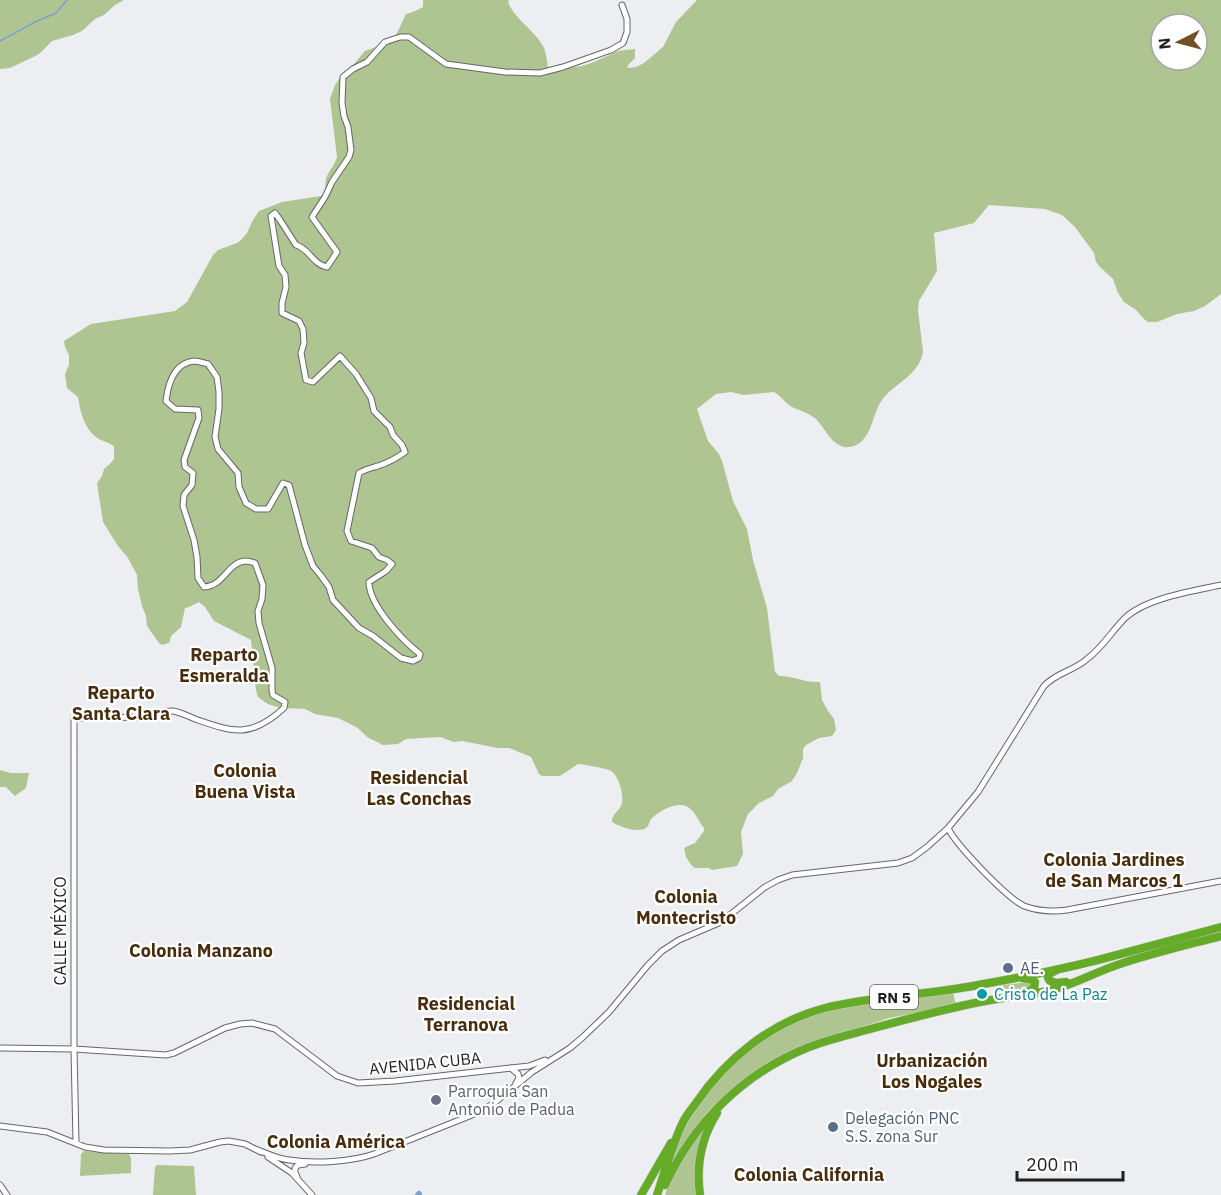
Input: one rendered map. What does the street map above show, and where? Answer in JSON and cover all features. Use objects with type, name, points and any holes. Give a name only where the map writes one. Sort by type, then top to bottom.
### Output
[{"type":"highway","name":"RN 5","points":[[657,1195],[684,1121],[717,1075],[745,1049],[774,1029],[798,1017],[832,1007],[1017,978],[1221,927]]},
{"type":"highway","name":"RN 5","points":[[661,1195],[684,1149],[719,1105],[742,1085],[772,1065],[808,1047],[890,1023],[954,1008],[1016,995],[1045,992],[1086,979],[1118,965],[1221,936]]},
{"type":"highway","points":[[1070,966],[1050,973],[1049,980],[1059,983],[1086,979]]},
{"type":"highway","points":[[1016,995],[1032,990],[1036,986],[1033,980],[1017,978]]},
{"type":"highway","points":[[700,1195],[699,1167],[703,1141],[716,1115],[742,1085]]},
{"type":"highway","points":[[641,1195],[684,1121]]},
{"type":"street","name":"CALLE MÉXICO","points":[[76,1143],[74,718],[146,717],[163,711],[174,711],[227,730],[237,731],[258,726],[278,714],[284,708],[285,702],[273,695],[272,691],[272,668],[259,623],[258,611],[263,585],[255,563],[244,561],[228,571],[212,587],[204,587],[198,578],[194,540],[183,506],[184,495],[192,485],[194,473],[185,467],[184,460],[199,418],[198,410],[175,409],[166,401],[172,377],[179,366],[195,361],[208,364],[217,377],[219,392],[215,437],[218,449],[238,473],[239,487],[246,503],[256,509],[268,509],[283,483],[289,485],[313,566],[329,587],[333,600],[359,628],[401,658],[413,661],[419,658],[420,654],[401,637],[375,604],[369,590],[369,582],[386,571],[392,564],[379,557],[372,548],[351,541],[347,531],[359,472],[405,453],[390,427],[374,411],[371,398],[356,374],[340,356],[313,382],[306,380],[301,352],[304,343],[303,329],[299,321],[282,313],[285,275],[279,266],[271,216],[274,213],[296,245],[302,247],[318,265],[327,267],[337,252],[312,217],[351,150],[342,103],[343,77],[367,62],[385,42],[400,37],[409,37],[446,64],[505,72],[540,73],[592,57],[622,43],[627,32],[627,19],[622,5]]},
{"type":"street","points":[[0,1126],[47,1132],[85,1147],[104,1150],[190,1150],[220,1142],[234,1141],[287,1160],[314,1162],[349,1160],[374,1154],[483,1110],[570,1048],[609,1012],[662,951],[679,940],[721,922],[765,887],[792,875],[903,861],[927,847],[948,828],[978,792],[1050,679],[1086,661],[1125,618],[1136,610],[1162,600],[1221,585]]},
{"type":"street","points":[[948,828],[956,840],[1007,894],[1025,906],[1040,910],[1067,910],[1221,881]]},
{"type":"street","name":"AVENIDA CUBA","points":[[0,1048],[74,1049],[166,1055],[225,1028],[252,1023],[275,1029],[338,1076],[358,1083],[529,1066],[553,1058]]},
{"type":"street","points":[[511,1068],[519,1078],[515,1085]]},
{"type":"street","points":[[258,1150],[283,1166],[312,1195]]},
{"type":"street","points":[[298,1179],[295,1172],[296,1166],[314,1162]]},
{"type":"street","points":[[0,1185],[7,1195]]},
{"type":"green space","points":[[0,0],[124,0],[95,19],[82,31],[52,41],[39,54],[10,68],[0,69]]},
{"type":"green space","points":[[423,0],[510,0],[508,1],[510,7],[541,42],[548,67],[555,69],[582,66],[618,51],[635,49],[635,58],[627,68],[644,63],[663,47],[676,22],[697,0],[1221,0],[1221,294],[1194,311],[1177,314],[1157,322],[1148,322],[1124,302],[1113,279],[1096,262],[1094,253],[1075,227],[1062,215],[1045,209],[989,205],[974,223],[934,233],[937,271],[919,301],[918,310],[923,352],[921,360],[917,367],[882,400],[866,437],[860,443],[849,447],[837,444],[816,419],[792,407],[774,392],[744,395],[731,392],[716,394],[697,409],[708,441],[722,461],[733,501],[747,529],[767,608],[775,672],[779,676],[820,682],[822,700],[834,719],[836,730],[832,736],[819,738],[806,745],[803,749],[803,758],[792,781],[778,789],[773,796],[759,803],[748,814],[741,832],[743,854],[737,866],[712,870],[692,866],[686,857],[684,848],[695,843],[704,828],[686,806],[677,805],[663,810],[652,818],[645,829],[641,830],[625,828],[612,822],[621,806],[622,792],[619,782],[609,770],[578,764],[560,776],[542,776],[531,757],[509,748],[462,741],[454,742],[440,737],[406,739],[398,744],[383,745],[338,718],[315,714],[305,709],[280,708],[268,704],[258,697],[256,690],[251,640],[214,621],[199,602],[185,608],[181,627],[171,636],[169,643],[162,645],[159,643],[147,626],[137,575],[103,522],[97,483],[104,469],[114,459],[114,446],[98,438],[88,429],[78,397],[67,388],[65,374],[69,365],[69,355],[64,341],[91,324],[175,311],[187,302],[213,255],[218,250],[241,240],[259,211],[282,202],[321,196],[325,191],[327,176],[337,157],[330,99],[335,85],[344,72],[365,51],[382,45],[396,35],[406,14],[423,7]]},
{"type":"green space","points":[[0,770],[11,773],[29,773],[26,788],[15,796],[6,787],[0,787]]},
{"type":"green space","points":[[1028,982],[1032,984],[1032,987],[1024,991],[1005,994],[1003,985]]},
{"type":"green space","points":[[953,992],[956,1005],[889,1018],[793,1050],[755,1072],[709,1110],[670,1164],[686,1123],[699,1101],[737,1060],[768,1036],[800,1020],[828,1011]]},
{"type":"green space","points":[[710,1121],[697,1195],[665,1195],[688,1148]]},
{"type":"green space","points":[[84,1151],[129,1154],[131,1173],[80,1176],[81,1154]]},
{"type":"green space","points":[[157,1165],[194,1166],[196,1195],[153,1195]]},
{"type":"waterway","points":[[0,41],[56,13],[67,0]]},
{"type":"place","name":"AE.","points":[[1008,968]]},
{"type":"place","name":"Cristo de La Paz","points":[[982,994]]},
{"type":"place","name":"Parroquia San Antonio de Padua","points":[[436,1100]]},
{"type":"place","name":"Delegación PNC S.S. zona Sur","points":[[833,1127]]},
{"type":"district","name":"Reparto Esmeralda","points":[[224,664]]},
{"type":"district","name":"Reparto Santa Clara","points":[[121,702]]},
{"type":"district","name":"Colonia Buena Vista","points":[[245,780]]},
{"type":"district","name":"Residencial Las Conchas","points":[[419,787]]},
{"type":"district","name":"Colonia Jardines de San Marcos 1","points":[[1114,869]]},
{"type":"district","name":"Colonia Montecristo","points":[[686,906]]},
{"type":"district","name":"Colonia Manzano","points":[[201,950]]},
{"type":"district","name":"Residencial Terranova","points":[[466,1013]]},
{"type":"district","name":"Urbanización Los Nogales","points":[[932,1070]]},
{"type":"district","name":"Colonia América","points":[[336,1141]]},
{"type":"district","name":"Colonia California","points":[[809,1174]]}]
